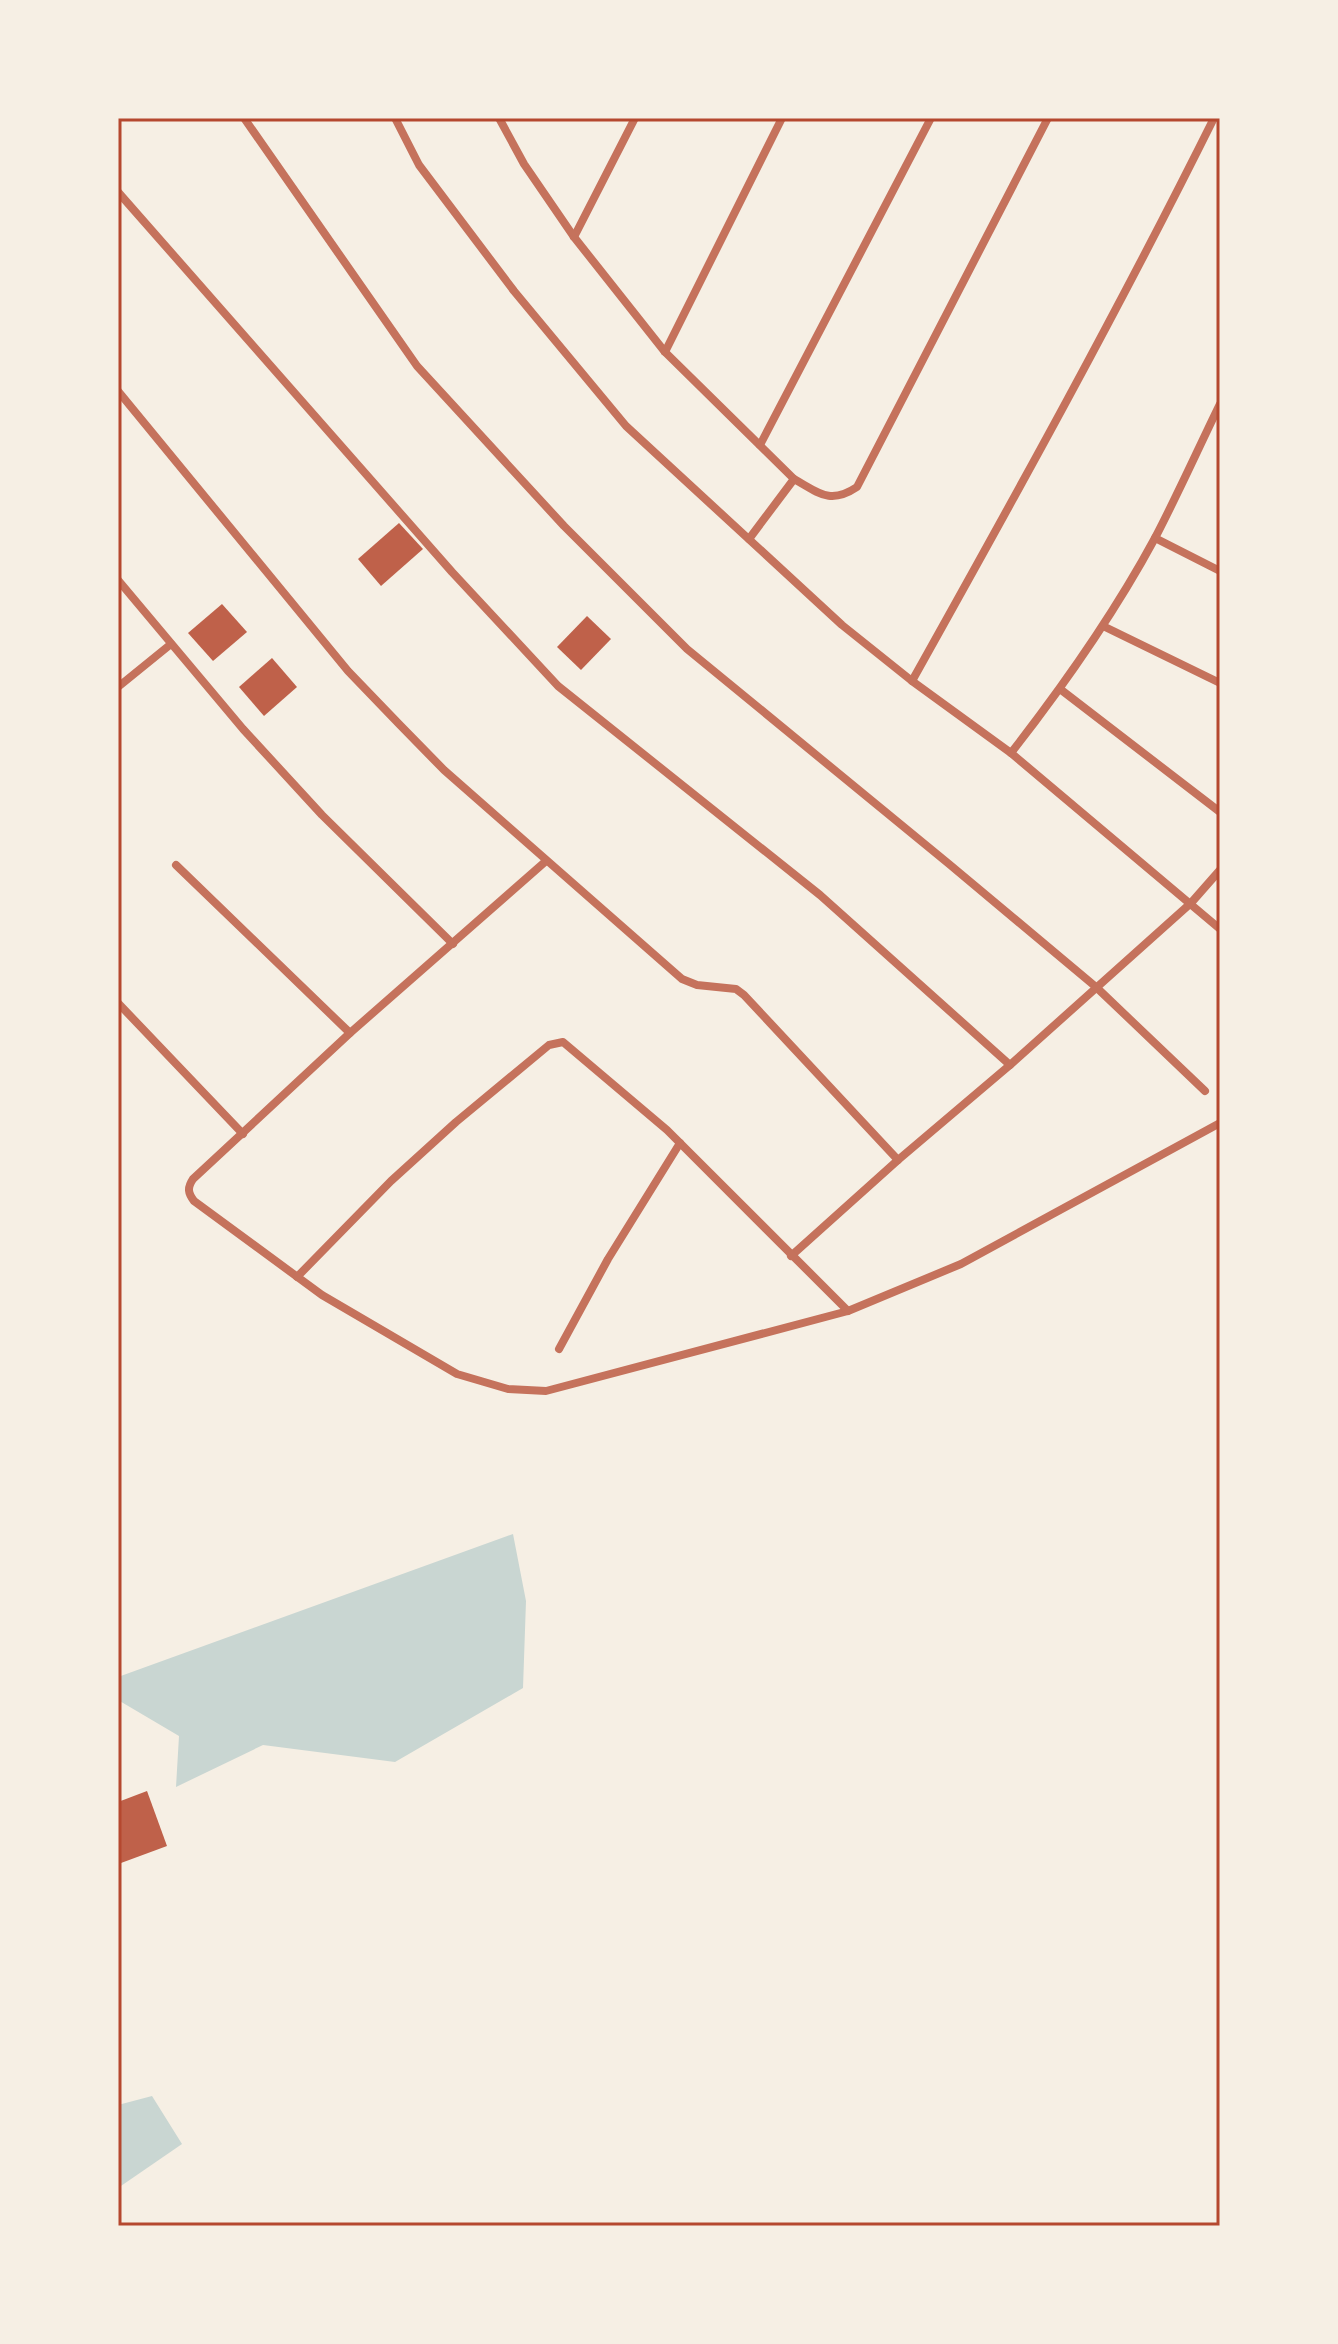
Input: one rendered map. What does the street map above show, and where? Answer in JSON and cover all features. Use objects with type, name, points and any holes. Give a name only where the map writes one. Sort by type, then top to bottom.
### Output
[{"type":"street","points":[[244,118],[417,366],[564,526],[687,649],[1096,987],[1205,1091]]},
{"type":"street","points":[[395,118],[419,165],[514,291],[626,426],[842,625],[1011,753],[1220,929]]},
{"type":"street","points":[[499,118],[524,164],[574,237],[665,352],[794,479],[828,498],[845,495],[857,487],[1048,118]]},
{"type":"street","points":[[574,237],[635,118]]},
{"type":"street","points":[[665,352],[782,118]]},
{"type":"street","points":[[760,445],[931,118]]},
{"type":"street","points":[[912,681],[1045,443],[1214,118]]},
{"type":"street","points":[[118,192],[452,572],[558,686],[820,895],[1010,1065]]},
{"type":"street","points":[[118,391],[348,671],[444,770],[682,979],[697,985],[736,989],[744,995],[898,1160]]},
{"type":"street","points":[[1011,753],[1103,626],[1155,538],[1220,404]]},
{"type":"street","points":[[749,539],[794,479]]},
{"type":"street","points":[[1155,538],[1220,571]]},
{"type":"street","points":[[118,580],[243,729],[322,815],[453,944]]},
{"type":"street","points":[[1103,626],[1220,683]]},
{"type":"street","points":[[118,687],[171,644]]},
{"type":"street","points":[[1060,689],[1220,812]]},
{"type":"street","points":[[546,861],[350,1033],[189,1185],[188,1194],[194,1201],[322,1295],[457,1374],[508,1389],[546,1391],[848,1311],[961,1264],[1220,1123]]},
{"type":"street","points":[[176,865],[350,1033]]},
{"type":"street","points":[[791,1256],[1191,903],[1220,870]]},
{"type":"street","points":[[118,1003],[243,1134]]},
{"type":"street","points":[[297,1277],[412,1162],[549,1045],[563,1042],[667,1130],[848,1311]]},
{"type":"street","points":[[559,1349],[608,1259],[680,1143]]},
{"type":"shaded area","points":[[513,1534],[526,1601],[523,1688],[395,1762],[263,1745],[176,1787],[179,1736],[118,1700],[118,1677]]},
{"type":"shaded area","points":[[152,2096],[182,2144],[118,2188],[118,2105]]},
{"type":"building","points":[[399,523],[423,549],[381,586],[358,559]]},
{"type":"building","points":[[222,604],[247,632],[213,661],[188,633]]},
{"type":"building","points":[[587,616],[611,639],[581,670],[557,647]]},
{"type":"building","points":[[272,658],[297,687],[264,716],[239,687]]},
{"type":"building","points":[[147,1791],[167,1846],[121,1863],[118,1855],[118,1802]]}]
